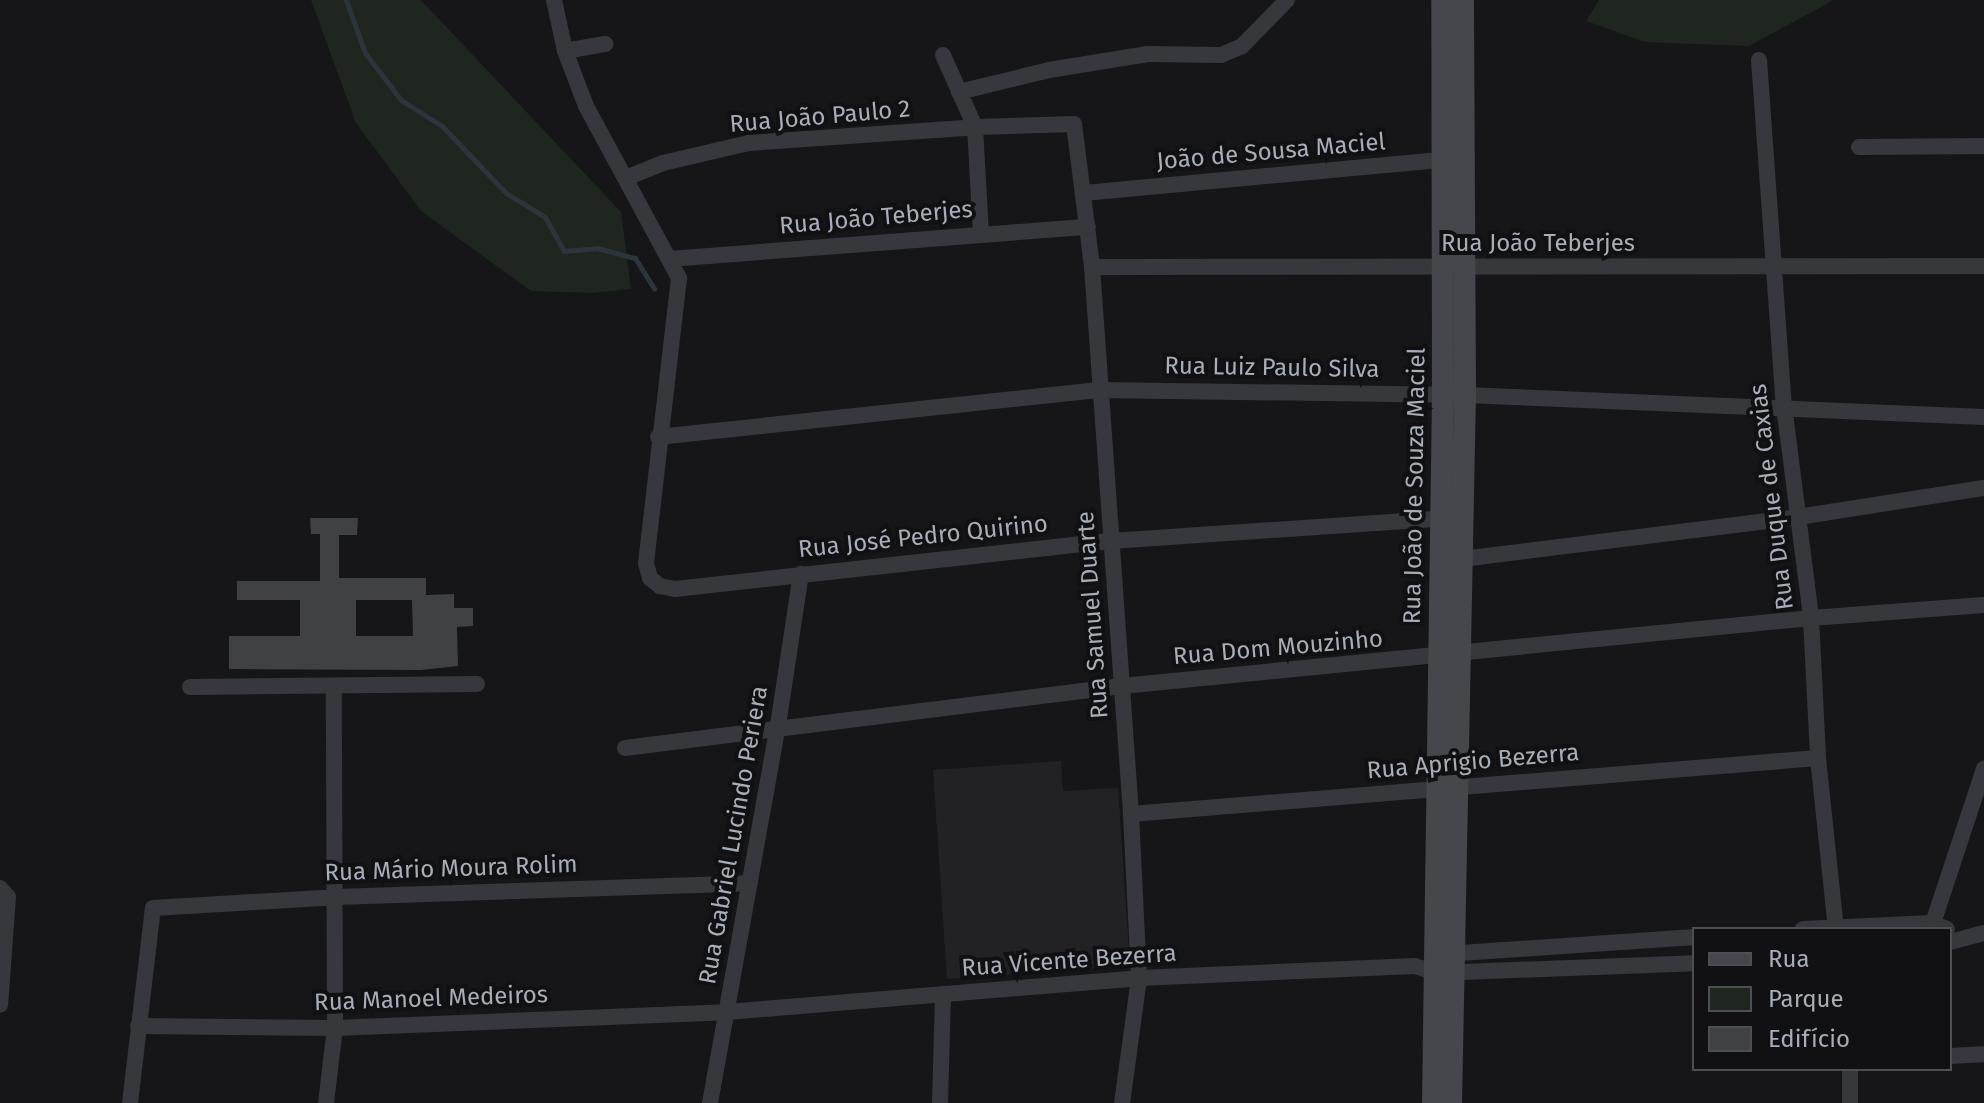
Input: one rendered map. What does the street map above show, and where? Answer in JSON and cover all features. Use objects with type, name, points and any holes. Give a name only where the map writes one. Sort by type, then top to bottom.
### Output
[{"type":"street","points":[[554,0],[565,51],[586,106],[679,278],[658,437]]},
{"type":"street","points":[[959,92],[1036,73],[1148,54],[1221,55],[1242,46],[1287,0]]},
{"type":"street","name":"Rua João de Souza Maciel","points":[[1440,964],[1449,788],[1454,395],[1451,159],[1442,0]]},
{"type":"street","name":"Rua João de Souza Maciel","points":[[1451,159],[1463,0]]},
{"type":"street","points":[[565,51],[605,44]]},
{"type":"street","points":[[943,55],[975,127],[981,234]]},
{"type":"street","name":"Rua Duque de Caxias","points":[[1759,60],[1784,406],[1811,618],[1818,758],[1836,927]]},
{"type":"street","name":"Rua João Paulo 2","points":[[626,178],[663,163],[749,143],[975,127],[1074,124]]},
{"type":"street","name":"Rua Samuel Duarte","points":[[1074,124],[1092,267],[1131,814],[1139,978],[1122,1103]]},
{"type":"street","points":[[1859,147],[1984,146]]},
{"type":"street","name":"João de Sousa Maciel","points":[[1084,193],[1451,159]]},
{"type":"street","name":"Rua João Teberjes","points":[[669,259],[1088,227]]},
{"type":"street","name":"Rua João Teberjes","points":[[1092,267],[1772,269],[1984,266]]},
{"type":"street","name":"Rua Luiz Paulo Silva","points":[[658,437],[1101,390],[1454,395],[1784,406],[1984,417]]},
{"type":"street","name":"Rua José Pedro Quirino","points":[[658,437],[646,563],[650,578],[660,586],[675,589],[1111,541],[1452,518]]},
{"type":"street","points":[[1462,559],[1798,517],[1984,488]]},
{"type":"street","name":"Rua João de Souza Maciel","points":[[1449,656],[1462,559],[1452,518]]},
{"type":"street","name":"Rua Gabriel Lucindo Periera","points":[[710,1103],[777,732],[801,574]]},
{"type":"street","name":"Rua Dom Mouzinho","points":[[625,748],[777,732],[1122,686],[1811,618],[1984,605]]},
{"type":"street","points":[[190,687],[334,688],[477,684]]},
{"type":"street","points":[[326,1103],[335,1028],[334,688]]},
{"type":"street","name":"Rua Aprigio Bezerra","points":[[1131,814],[1818,758]]},
{"type":"street","points":[[1947,927],[1984,769]]},
{"type":"street","name":"Rua Mário Moura Rolim","points":[[138,1026],[153,908],[336,897],[750,883]]},
{"type":"street","points":[[0,888],[8,897],[0,1005]]},
{"type":"street","points":[[1952,932],[1984,933]]},
{"type":"street","name":"Rua Vicente Bezerra","points":[[1440,964],[1692,937]]},
{"type":"street","name":"Rua Vicente Bezerra","points":[[727,1012],[1139,978],[1440,964],[1692,963]]},
{"type":"street","points":[[1433,1103],[1440,964]]},
{"type":"street","points":[[1440,964],[1451,1103]]},
{"type":"street","points":[[940,1103],[943,994]]},
{"type":"street","name":"Rua Manoel Medeiros","points":[[138,1026],[335,1028],[727,1012]]},
{"type":"street","points":[[130,1103],[138,1026]]},
{"type":"street","points":[[1952,1056],[1984,1054]]},
{"type":"street","points":[[1850,1071],[1850,1103]]},
{"type":"shaded area","points":[[1061,761],[1063,791],[1118,788],[1130,966],[947,979],[933,770]]},
{"type":"green space","points":[[311,0],[421,0],[621,212],[631,289],[590,293],[531,291],[421,211],[356,123]]},
{"type":"green space","points":[[1599,0],[1834,0],[1749,46],[1645,42],[1586,21]]},
{"type":"building","points":[[310,518],[358,518],[357,535],[339,535],[339,578],[426,578],[426,595],[454,594],[454,608],[473,608],[473,626],[457,627],[458,666],[421,670],[229,669],[229,636],[300,636],[300,600],[237,600],[237,581],[320,581],[320,534],[311,534]],"holes":[[[356,600],[412,600],[413,636],[356,636]]]},
{"type":"waterway","points":[[346,0],[365,53],[401,100],[442,126],[506,193],[545,217],[564,251],[597,248],[635,258],[654,289]]}]
